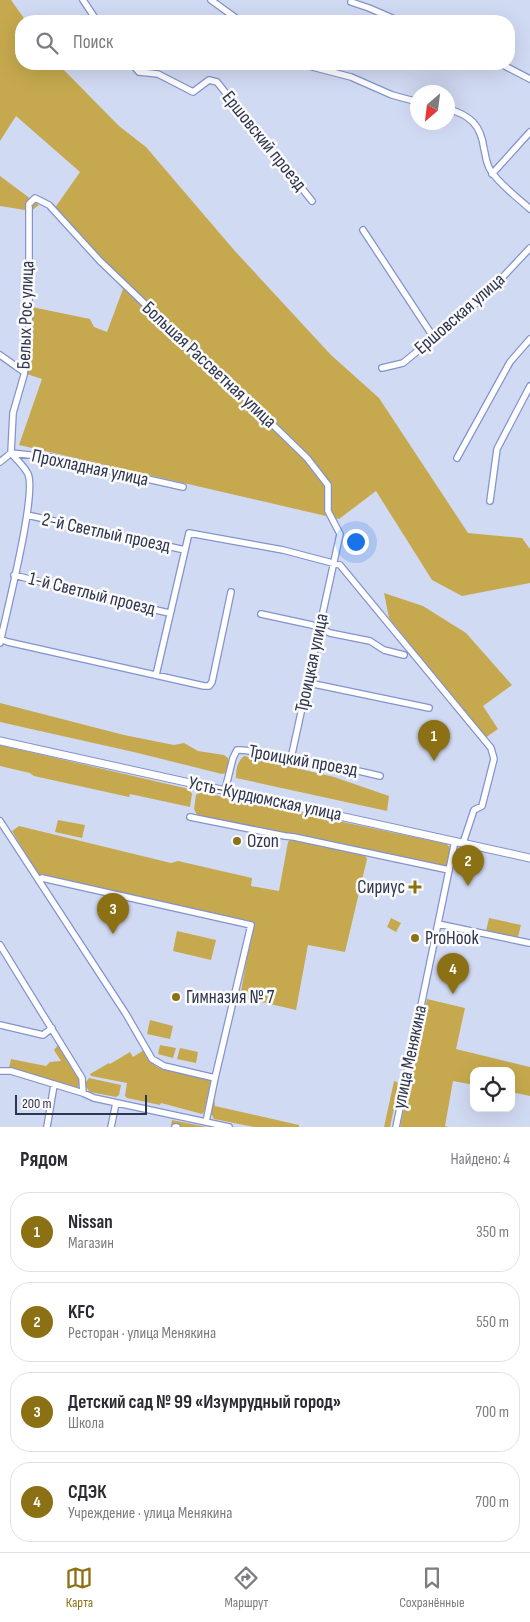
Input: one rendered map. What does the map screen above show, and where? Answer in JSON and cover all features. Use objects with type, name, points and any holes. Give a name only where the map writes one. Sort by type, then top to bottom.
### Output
[{"type":"main road","name":"Усть-Курдюмская улица","points":[[0,741],[530,858]]},
{"type":"street","points":[[83,0],[93,15]]},
{"type":"street","points":[[211,0],[232,15]]},
{"type":"street","points":[[351,2],[386,15]]},
{"type":"street","name":"Ершовский проезд","points":[[137,70],[139,72],[158,74],[193,92],[208,80],[217,82],[312,201]]},
{"type":"street","points":[[324,70],[351,77],[392,95],[410,100]]},
{"type":"street","points":[[513,70],[530,79]]},
{"type":"street","points":[[455,112],[468,118],[479,128],[483,137],[488,166],[492,174],[530,210]]},
{"type":"street","points":[[492,174],[530,132]]},
{"type":"street","name":"Большая Рассветная улица","points":[[29,204],[35,198],[48,205],[100,261],[188,349],[238,391],[307,458],[328,485],[328,511],[340,534],[333,563]]},
{"type":"street","name":"Белых Рос улица","points":[[11,453],[14,413],[24,372],[29,337],[29,204]]},
{"type":"street","points":[[363,230],[434,338]]},
{"type":"street","name":"Ершовская улица","points":[[382,368],[403,363],[434,338],[485,296],[530,248]]},
{"type":"street","points":[[457,458],[510,362],[530,339]]},
{"type":"street","points":[[0,355],[24,372]]},
{"type":"street","points":[[490,501],[497,449],[530,386]]},
{"type":"street","points":[[11,453],[28,473],[30,484],[27,516],[0,640],[209,686],[212,682],[231,592]]},
{"type":"street","name":"Прохладная улица","points":[[0,462],[11,453],[49,456],[183,488]]},
{"type":"street","name":"2-й Светлый проезд","points":[[27,516],[185,550]]},
{"type":"street","points":[[156,675],[189,533],[283,550],[333,563]]},
{"type":"street","name":"Троицкая улица","points":[[290,763],[309,682],[333,563]]},
{"type":"street","name":"улица Менякина","points":[[333,563],[340,565],[491,748],[494,759],[482,806],[474,810],[448,870],[396,1127]]},
{"type":"street","name":"1-й Светлый проезд","points":[[14,575],[169,613]]},
{"type":"street","points":[[262,614],[312,625],[330,633],[370,641],[384,650],[404,655]]},
{"type":"street","points":[[309,682],[429,708]]},
{"type":"street","name":"Троицкий проезд","points":[[225,790],[233,758],[238,750],[261,754],[290,763],[339,767],[380,776]]},
{"type":"street","points":[[190,817],[448,870]]},
{"type":"street","points":[[0,821],[126,1014],[152,1059],[164,1066],[215,1078]]},
{"type":"street","points":[[39,881],[42,878],[251,925],[206,1122]]},
{"type":"street","points":[[438,924],[528,943]]},
{"type":"street","points":[[0,945],[82,1078],[83,1092]]},
{"type":"street","points":[[0,1025],[43,1034],[52,1028]]},
{"type":"street","points":[[0,1071],[11,1071],[83,1092],[94,1098],[230,1127]]},
{"type":"street","points":[[47,1127],[54,1085]]},
{"type":"street","points":[[111,1127],[116,1103]]},
{"type":"shaded area","points":[[0,0],[11,0],[22,15],[15,15],[15,70],[64,70],[119,126],[146,147],[234,250],[331,355],[379,398],[468,533],[522,538],[530,549],[530,583],[462,596],[432,580],[376,491],[339,519],[19,445],[42,379],[27,374],[32,307],[90,319],[94,327],[107,332],[123,289],[52,212],[80,172],[16,116],[0,141]]},
{"type":"shaded area","points":[[0,176],[39,205],[31,211],[0,206]]},
{"type":"shaded area","points":[[384,593],[423,606],[466,633],[512,685],[483,706],[498,729],[485,738],[389,618]]},
{"type":"shaded area","points":[[0,703],[124,735],[174,745],[184,743],[198,751],[224,755],[228,758],[229,762],[226,773],[222,774],[0,722]]},
{"type":"shaded area","points":[[0,745],[189,789],[192,794],[190,807],[130,794],[129,797],[34,776],[30,773],[0,766]]},
{"type":"shaded area","points":[[244,756],[334,777],[389,796],[387,811],[236,778],[237,766]]},
{"type":"shaded area","points":[[200,792],[447,844],[451,849],[447,866],[444,867],[197,815],[194,809],[196,795]]},
{"type":"shaded area","points":[[58,820],[85,825],[82,838],[55,832]]},
{"type":"shaded area","points":[[19,826],[171,863],[178,861],[252,878],[251,886],[279,891],[288,842],[291,839],[365,856],[367,859],[345,952],[308,945],[296,1010],[240,997],[253,922],[38,874],[12,831]]},
{"type":"shaded area","points":[[461,848],[467,849],[476,862],[475,873],[460,870],[457,866]]},
{"type":"shaded area","points":[[391,918],[401,923],[396,932],[387,927]]},
{"type":"shaded area","points":[[489,918],[521,925],[518,937],[486,931]]},
{"type":"shaded area","points":[[177,931],[216,940],[211,960],[173,951]]},
{"type":"shaded area","points":[[427,999],[465,1008],[456,1049],[530,1067],[530,1096],[515,1093],[515,1067],[470,1067],[470,1084],[453,1081],[445,1126],[448,1127],[400,1127]]},
{"type":"shaded area","points":[[150,1020],[173,1026],[170,1039],[147,1034]]},
{"type":"shaded area","points":[[58,1045],[79,1076],[78,1088],[9,1068],[11,1059],[46,1066],[50,1062],[61,1061],[54,1050]]},
{"type":"shaded area","points":[[160,1045],[176,1048],[173,1058],[158,1054]]},
{"type":"shaded area","points":[[180,1048],[198,1052],[196,1063],[177,1059]]},
{"type":"shaded area","points":[[144,1050],[150,1061],[157,1067],[211,1080],[202,1114],[161,1103],[160,1105],[127,1098],[125,1096],[127,1083],[91,1076],[90,1074],[130,1052],[133,1057]]},
{"type":"shaded area","points":[[89,1078],[121,1085],[119,1095],[116,1097],[90,1092],[86,1087],[86,1082]]},
{"type":"shaded area","points":[[394,1081],[399,1085],[390,1127],[384,1127]]},
{"type":"shaded area","points":[[214,1098],[215,1106],[299,1125],[299,1127],[254,1127],[214,1119],[211,1113]]},
{"type":"shaded area","points":[[172,1120],[207,1127],[171,1125]]},
{"type":"place","name":"Nissan","points":[[434,761]]},
{"type":"place","name":"Ozon","points":[[237,841]]},
{"type":"place","name":"KFC","points":[[468,886]]},
{"type":"place","name":"Сириус","points":[[415,887]]},
{"type":"place","name":"Детский сад № 99 «Изумрудный город»","points":[[113,934]]},
{"type":"place","name":"ProHook","points":[[415,938]]},
{"type":"place","name":"СДЭК","points":[[453,994]]},
{"type":"place","name":"Гимназия № 7","points":[[176,997]]}]
